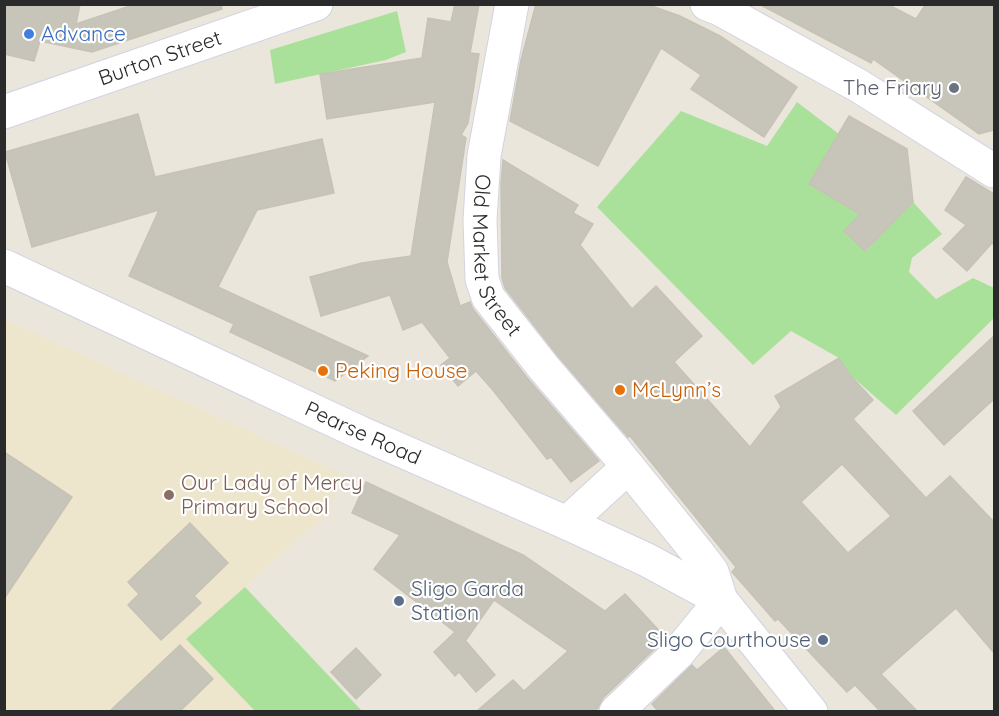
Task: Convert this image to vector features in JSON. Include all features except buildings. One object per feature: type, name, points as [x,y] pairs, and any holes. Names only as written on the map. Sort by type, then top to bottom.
[{"type":"main road","name":"Burton Street","points":[[4,112],[316,4]]},
{"type":"main road","name":"Old Market Street","points":[[512,4],[484,156],[480,220],[482,279],[488,297],[697,552],[712,572],[721,600]]},
{"type":"main road","points":[[707,4],[859,86],[994,171]]},
{"type":"main road","name":"Pearse Road","points":[[4,266],[329,418],[567,522],[647,560],[721,600]]},
{"type":"main road","points":[[567,522],[628,467]]},
{"type":"main road","points":[[616,711],[678,653],[721,600],[811,711]]},
{"type":"shaded area","name":"Our Lady of Mercy Primary School","points":[[4,319],[344,475],[324,516],[187,639],[255,711],[5,711]]},
{"type":"green space","points":[[397,11],[406,52],[386,60],[275,84],[270,50]]},
{"type":"green space","points":[[797,102],[839,134],[810,185],[826,194],[886,186],[844,231],[866,251],[913,202],[942,234],[912,258],[909,272],[936,299],[973,278],[994,288],[994,318],[896,415],[849,374],[839,358],[791,331],[753,365],[597,207],[681,111],[767,146]]},
{"type":"green space","points":[[245,587],[362,711],[255,711],[186,639]]},
{"type":"place","name":"Advance","points":[[29,34]]},
{"type":"place","name":"The Friary","points":[[954,88]]},
{"type":"place","name":"Peking House","points":[[323,371]]},
{"type":"place","name":"McLynn’s","points":[[620,390]]},
{"type":"place","name":"Our Lady of Mercy Primary School","points":[[169,495]]},
{"type":"place","name":"Sligo Garda Station","points":[[399,601]]},
{"type":"place","name":"Sligo Courthouse","points":[[823,640]]}]
